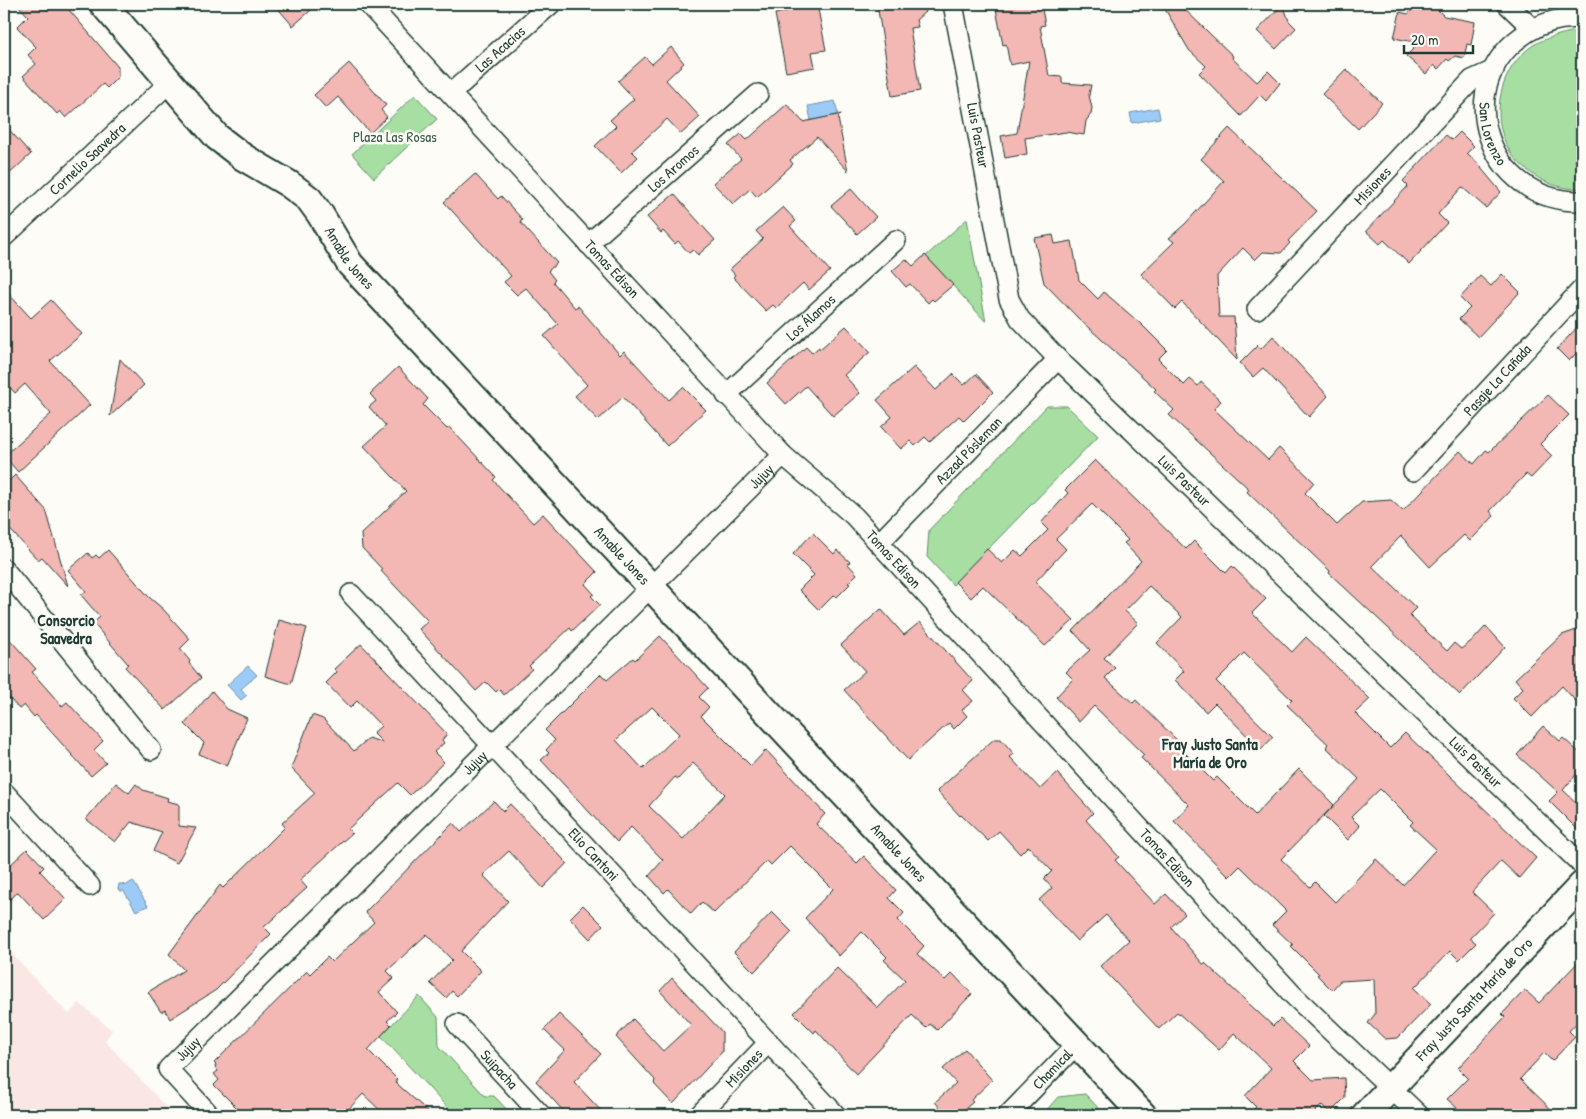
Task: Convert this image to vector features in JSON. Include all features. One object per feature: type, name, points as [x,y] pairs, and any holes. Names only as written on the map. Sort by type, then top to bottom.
[{"type":"street","name":"Amable Jones","points":[[103,4],[217,137],[243,158],[289,184],[309,199],[350,264],[1143,1115]]},
{"type":"street","name":"Tomas Edison","points":[[368,4],[726,395],[783,455],[854,516],[1292,995],[1419,1115]]},
{"type":"street","name":"Las Acacias","points":[[451,94],[551,4]]},
{"type":"street","name":"Luis Pasteur","points":[[953,4],[1009,299],[1020,319],[1058,359],[1582,865]]},
{"type":"street","points":[[1507,4],[1533,29]]},
{"type":"street","name":"San Lorenzo","points":[[1582,19],[1554,12],[1533,29],[1520,36],[1500,57],[1486,91],[1484,113],[1488,134],[1496,155],[1509,172],[1526,187],[1546,197],[1568,201],[1582,201]]},
{"type":"street","name":"Misiones","points":[[1257,309],[1472,80],[1494,70]]},
{"type":"street","name":"Cornelio Saavedra","points":[[4,237],[170,82]]},
{"type":"street","name":"Los Aromos","points":[[588,244],[758,94]]},
{"type":"street","name":"Los Álamos","points":[[726,395],[896,240]]},
{"type":"street","name":"Pasaje La Cañada","points":[[1413,472],[1582,289]]},
{"type":"street","name":"Azzad Pósleman","points":[[879,543],[1058,359]]},
{"type":"street","name":"Jujuy","points":[[210,1115],[168,1069],[783,455]]},
{"type":"street","points":[[4,569],[152,750]]},
{"type":"street","name":"Elio Cantoni","points":[[351,594],[836,1115]]},
{"type":"street","points":[[4,792],[90,886]]},
{"type":"street","name":"Fray Justo Santa María de Oro","points":[[1365,1115],[1582,885]]},
{"type":"street","name":"Suipacha","points":[[457,1024],[541,1115]]},
{"type":"street","name":"Misiones","points":[[699,1115],[769,1042]]},
{"type":"street","name":"Chamical","points":[[1008,1115],[1077,1044]]},
{"type":"shaded area","points":[[4,946],[69,1014],[79,1003],[112,1030],[105,1041],[173,1115],[4,1115]]},
{"type":"green space","points":[[1570,32],[1582,33],[1582,188],[1562,187],[1547,182],[1523,166],[1513,156],[1505,143],[1499,114],[1503,85],[1517,59],[1538,43]]},
{"type":"green space","name":"Plaza Las Rosas","points":[[415,95],[437,119],[374,178],[352,154]]},
{"type":"green space","points":[[967,219],[986,322],[926,256]]},
{"type":"green space","points":[[1047,406],[1067,406],[1098,436],[953,585],[927,557],[929,530]]},
{"type":"green space","points":[[419,996],[438,1017],[439,1046],[485,1096],[494,1096],[512,1115],[454,1115],[381,1036]]},
{"type":"green space","points":[[1085,1094],[1105,1115],[1080,1115],[1078,1113],[1076,1115],[1042,1115],[1058,1097]]},
{"type":"water","points":[[835,101],[838,115],[811,120],[808,106]]},
{"type":"water","points":[[1158,108],[1160,118],[1132,123],[1130,113]]},
{"type":"water","points":[[248,666],[257,675],[241,689],[247,695],[241,700],[227,685]]},
{"type":"water","points":[[133,881],[148,906],[136,911],[124,891],[118,889],[119,884],[125,886]]},
{"type":"building","points":[[17,4],[64,4],[118,67],[118,77],[107,88],[103,84],[66,118],[60,111],[57,114],[23,76],[36,64],[28,55],[36,47],[17,27],[28,16]]},
{"type":"building","points":[[274,4],[318,4],[293,26]]},
{"type":"building","points":[[787,4],[817,4],[826,50],[812,52],[815,67],[786,72],[775,14],[788,11]]},
{"type":"building","points":[[877,4],[934,4],[916,20],[918,27],[910,28],[920,91],[892,96]]},
{"type":"building","points":[[995,4],[1041,4],[1045,25],[1040,26],[1049,76],[1062,77],[1062,83],[1091,85],[1089,95],[1092,108],[1091,114],[1086,121],[1084,135],[1066,132],[1025,138],[1027,154],[1005,158],[1001,136],[1017,133],[1029,61],[1010,65],[1006,44],[1003,45]]},
{"type":"building","points":[[1162,4],[1179,4],[1257,82],[1268,71],[1280,83],[1266,101],[1260,95],[1241,116],[1199,73],[1206,66],[1189,50]]},
{"type":"building","points":[[1283,4],[1289,21],[1296,28],[1276,49],[1257,31]]},
{"type":"building","points":[[1418,4],[1432,4],[1444,16],[1475,22],[1471,45],[1467,44],[1464,58],[1455,56],[1449,61],[1447,59],[1438,69],[1434,65],[1426,74],[1406,56],[1419,43],[1394,38],[1400,12],[1408,14]]},
{"type":"building","points":[[671,47],[684,63],[666,80],[700,117],[681,134],[667,119],[632,151],[638,157],[621,173],[595,146],[616,126],[610,120],[634,99],[618,81],[645,57],[652,64]]},
{"type":"building","points":[[349,63],[386,105],[381,110],[387,117],[370,133],[338,97],[326,108],[314,95]]},
{"type":"building","points":[[1346,69],[1382,103],[1358,129],[1322,94]]},
{"type":"building","points":[[787,104],[803,122],[842,114],[838,118],[848,171],[817,137],[790,160],[793,164],[757,197],[750,189],[733,204],[713,183],[741,159],[728,145],[741,134],[747,140]]},
{"type":"building","points":[[4,124],[31,154],[4,179]]},
{"type":"building","points":[[1229,128],[1317,211],[1288,241],[1290,243],[1281,253],[1263,252],[1255,260],[1243,248],[1217,276],[1219,317],[1234,317],[1237,360],[1182,302],[1175,309],[1141,274],[1174,242],[1169,238],[1185,224],[1224,181],[1201,159]]},
{"type":"building","points":[[1460,132],[1474,146],[1467,153],[1482,167],[1501,192],[1486,208],[1462,187],[1438,214],[1447,223],[1409,264],[1384,240],[1380,244],[1366,231],[1408,186],[1403,181],[1446,135],[1452,140]]},
{"type":"building","points":[[475,174],[498,199],[501,196],[523,220],[520,222],[557,263],[548,271],[555,280],[553,282],[575,308],[578,306],[620,355],[624,351],[669,400],[683,387],[706,410],[667,446],[623,397],[598,420],[575,396],[587,385],[544,336],[558,324],[526,288],[517,295],[504,282],[511,276],[444,202]]},
{"type":"building","points":[[851,189],[876,217],[857,234],[831,206]]},
{"type":"building","points":[[674,194],[715,240],[698,255],[693,250],[689,253],[678,241],[675,244],[663,231],[661,233],[647,217]]},
{"type":"building","points":[[783,207],[796,221],[790,226],[830,271],[809,290],[803,283],[776,308],[773,305],[766,311],[733,277],[735,275],[730,269],[763,239],[756,231]]},
{"type":"building","points":[[1053,235],[1055,244],[1072,241],[1079,280],[1098,299],[1104,292],[1167,350],[1158,359],[1184,385],[1190,379],[1198,386],[1201,382],[1221,401],[1214,409],[1268,460],[1279,448],[1314,482],[1305,493],[1337,525],[1362,502],[1391,500],[1403,511],[1460,451],[1474,464],[1486,450],[1489,452],[1548,395],[1569,415],[1540,444],[1552,456],[1531,478],[1526,474],[1490,511],[1494,516],[1470,541],[1464,535],[1430,567],[1401,536],[1372,566],[1416,608],[1409,615],[1447,651],[1454,643],[1461,649],[1486,626],[1505,647],[1460,695],[1329,573],[1330,571],[1247,492],[1249,489],[1169,415],[1174,410],[1154,391],[1156,389],[1079,319],[1044,283],[1034,238]]},
{"type":"building","points":[[925,255],[953,285],[934,301],[932,299],[928,303],[910,284],[906,287],[892,271],[906,259],[913,266]]},
{"type":"building","points":[[1502,274],[1520,292],[1478,337],[1459,319],[1470,308],[1460,298],[1480,276],[1491,286]]},
{"type":"building","points":[[4,289],[31,318],[51,300],[82,334],[50,361],[90,405],[18,472],[4,456],[51,414],[25,384],[15,393],[4,381]]},
{"type":"building","points":[[1582,322],[1582,347],[1569,361],[1557,349]]},
{"type":"building","points":[[846,326],[870,352],[844,375],[860,393],[833,416],[806,386],[786,404],[767,383],[806,347],[812,353],[819,347],[820,349]]},
{"type":"building","points":[[1273,336],[1328,396],[1309,417],[1263,368],[1253,377],[1240,363],[1258,345],[1261,349]]},
{"type":"building","points":[[120,359],[144,385],[110,416]]},
{"type":"building","points":[[398,367],[428,399],[423,405],[447,429],[449,427],[496,477],[493,480],[533,523],[543,514],[597,572],[585,584],[594,594],[591,596],[600,605],[572,631],[570,628],[529,666],[532,669],[504,695],[499,689],[496,692],[486,682],[476,691],[419,629],[428,621],[362,548],[361,534],[406,491],[364,446],[386,426],[369,407],[376,401],[370,394]]},
{"type":"building","points":[[914,367],[936,390],[953,374],[964,385],[976,374],[993,392],[964,421],[959,416],[930,442],[925,437],[915,446],[910,441],[901,449],[881,427],[892,417],[877,400]]},
{"type":"building","points":[[1095,460],[1186,549],[1194,541],[1226,573],[1232,566],[1266,599],[1252,613],[1292,652],[1306,637],[1370,699],[1355,713],[1390,748],[1405,733],[1536,858],[1519,878],[1501,861],[1472,892],[1494,913],[1470,938],[1476,943],[1459,960],[1450,951],[1414,988],[1431,1004],[1398,1038],[1385,1039],[1368,1023],[1375,1014],[1374,979],[1340,981],[1332,990],[1291,946],[1293,945],[1272,925],[1286,911],[1240,866],[1229,877],[1174,821],[1189,805],[1141,758],[1144,755],[1094,706],[1079,722],[1056,697],[1073,679],[1066,672],[1090,650],[1073,631],[1141,561],[1124,543],[1128,540],[1092,504],[1056,539],[1066,549],[1035,582],[1074,620],[1045,646],[983,586],[971,598],[955,582],[987,549],[1002,563],[1015,550],[1022,556],[1048,530],[1041,523],[1068,493],[1065,490]],"holes":[[[1149,586],[1182,617],[1157,643],[1184,671],[1175,680],[1206,712],[1215,703],[1261,750],[1273,737],[1216,681],[1244,653],[1292,700],[1287,705],[1328,744],[1326,747],[1359,779],[1324,816],[1348,840],[1360,826],[1351,817],[1380,789],[1413,822],[1410,825],[1436,849],[1403,885],[1376,859],[1335,902],[1315,882],[1310,887],[1281,859],[1334,805],[1299,769],[1255,815],[1217,777],[1213,781],[1177,745],[1180,743],[1136,700],[1133,703],[1105,678],[1115,668],[1104,658],[1138,623],[1125,611]]]},
{"type":"building","points":[[15,475],[46,510],[68,586],[42,557],[38,560],[4,523],[4,486]]},
{"type":"building","points":[[813,533],[834,554],[837,550],[850,562],[848,564],[857,574],[837,597],[834,595],[819,610],[799,590],[814,575],[793,554]]},
{"type":"building","points":[[108,550],[149,597],[163,609],[190,639],[180,649],[201,678],[165,710],[125,667],[128,664],[93,623],[100,617],[81,595],[86,591],[68,570],[88,553],[92,558],[96,555],[99,558]]},
{"type":"building","points":[[881,609],[904,635],[920,622],[973,681],[963,690],[973,701],[962,710],[967,716],[954,729],[949,723],[908,760],[844,690],[865,671],[841,645]]},
{"type":"building","points":[[279,620],[307,628],[291,684],[265,676]]},
{"type":"building","points":[[1582,628],[1582,708],[1562,686],[1532,717],[1513,698],[1523,688],[1515,679],[1562,635]]},
{"type":"building","points":[[4,633],[36,669],[32,672],[62,706],[67,702],[103,741],[94,750],[106,763],[91,776],[36,715],[34,717],[24,705],[19,709],[4,692]]},
{"type":"building","points":[[660,636],[708,688],[699,697],[709,707],[701,716],[751,766],[766,750],[825,814],[816,824],[857,863],[864,856],[896,890],[889,898],[904,913],[898,920],[924,946],[917,954],[945,980],[952,973],[972,994],[937,1030],[930,1024],[926,1028],[912,1015],[856,1074],[816,1030],[814,1033],[794,1013],[837,968],[878,1008],[905,980],[884,960],[887,957],[862,932],[839,956],[805,918],[833,889],[790,846],[771,865],[767,861],[714,913],[702,902],[691,914],[668,889],[664,893],[649,876],[663,860],[631,827],[617,842],[541,760],[549,753],[546,750],[555,740],[545,730],[601,674],[607,680],[633,658],[635,660]],"holes":[[[652,707],[679,734],[643,769],[616,740]],[[693,763],[725,794],[683,839],[649,806],[675,777],[678,779]]]},
{"type":"building","points":[[361,644],[447,734],[442,740],[444,743],[434,752],[444,762],[410,795],[398,783],[348,829],[352,833],[300,880],[307,888],[264,927],[271,934],[216,990],[170,1019],[165,1010],[161,1012],[148,992],[184,970],[169,954],[220,885],[223,888],[285,827],[282,823],[315,793],[291,768],[312,715],[323,719],[354,751],[369,738],[383,743],[373,733],[381,726],[357,701],[350,708],[326,683],[337,672],[334,669]]},
{"type":"building","points":[[212,691],[227,709],[247,718],[227,766],[199,754],[204,743],[185,724]]},
{"type":"building","points":[[1543,726],[1560,741],[1563,738],[1582,755],[1582,768],[1563,790],[1582,808],[1582,834],[1549,801],[1558,792],[1517,755]]},
{"type":"building","points":[[994,739],[1001,739],[1014,754],[1010,757],[1040,789],[1057,773],[1093,813],[1086,820],[1119,857],[1115,860],[1155,904],[1166,894],[1185,914],[1171,927],[1203,964],[1205,963],[1273,1026],[1280,1019],[1309,1046],[1294,1061],[1313,1080],[1344,1078],[1345,1098],[1330,1113],[1322,1105],[1312,1115],[1248,1115],[1256,1107],[1245,1096],[1271,1068],[1234,1033],[1219,1050],[1177,1012],[1159,1029],[1100,966],[1129,940],[1106,915],[1077,941],[1039,900],[1052,888],[1044,879],[1052,871],[1028,846],[1020,854],[999,831],[988,841],[960,816],[937,791]]},
{"type":"building","points":[[116,783],[129,793],[136,784],[143,790],[168,798],[167,801],[179,804],[179,826],[196,828],[177,863],[153,851],[162,832],[131,822],[115,842],[86,819]]},
{"type":"building","points":[[494,801],[503,811],[510,804],[567,863],[543,888],[509,851],[483,875],[508,901],[461,951],[481,971],[457,996],[452,991],[446,998],[430,983],[452,960],[427,934],[387,971],[394,978],[379,992],[397,1012],[387,1021],[391,1025],[368,1050],[397,1079],[395,1082],[432,1115],[385,1115],[363,1094],[343,1115],[244,1115],[214,1085],[219,1080],[214,1074],[218,1071],[214,1063],[307,971],[310,974],[327,957],[332,962],[374,922],[365,912],[453,823],[461,832]]},
{"type":"building","points":[[27,849],[44,867],[40,871],[66,899],[44,920],[18,892],[4,905],[4,871]]},
{"type":"building","points":[[583,905],[603,925],[590,939],[570,918]]},
{"type":"building","points":[[772,912],[792,932],[754,972],[734,952]]},
{"type":"building","points":[[1582,958],[1582,1017],[1569,1031],[1575,1037],[1552,1061],[1544,1053],[1520,1079],[1557,1115],[1465,1115],[1447,1099],[1468,1078],[1458,1068],[1505,1017],[1502,1014],[1525,990],[1539,1003]]},
{"type":"building","points":[[672,978],[722,1032],[722,1052],[673,1104],[654,1084],[655,1080],[616,1037],[633,1019],[663,1051],[691,1025],[660,991]]},
{"type":"building","points":[[559,1014],[601,1054],[574,1082],[605,1115],[567,1115],[536,1081],[565,1050],[544,1030]]},
{"type":"building","points":[[965,1049],[992,1080],[971,1100],[973,1102],[958,1115],[947,1115],[935,1102],[956,1083],[943,1069]]},
{"type":"district","name":"Consorcio Saavedra","points":[[66,629]]},
{"type":"district","name":"Fray Justo Santa María de Oro","points":[[1210,753]]}]
